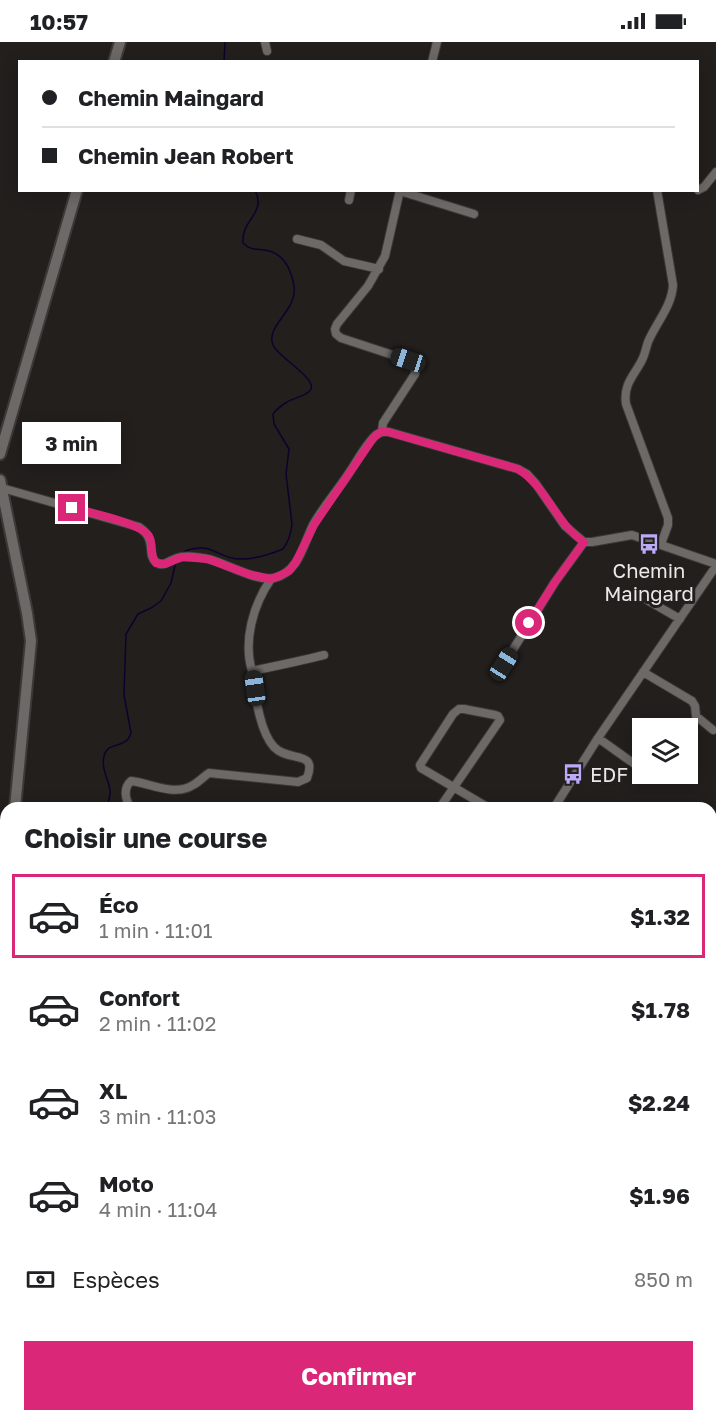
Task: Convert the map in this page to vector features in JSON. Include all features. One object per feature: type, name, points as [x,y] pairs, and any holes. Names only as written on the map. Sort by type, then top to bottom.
[{"type":"street","points":[[115,60],[120,42]]},
{"type":"street","points":[[265,42],[267,51]]},
{"type":"street","points":[[432,60],[437,42]]},
{"type":"street","points":[[699,190],[704,187],[716,172]]},
{"type":"street","points":[[0,454],[76,192]]},
{"type":"street","points":[[349,200],[351,192]]},
{"type":"street","points":[[16,802],[31,641],[1,484],[139,527],[148,535],[152,557],[156,563],[165,564],[182,557],[208,559],[248,574],[271,579],[289,571],[296,562],[314,525],[374,437],[382,431],[383,423],[416,374],[416,367],[408,360],[341,338],[335,333],[337,324],[368,286],[385,256],[400,192]]},
{"type":"street","points":[[403,192],[474,214]]},
{"type":"street","points":[[657,192],[673,285],[668,304],[628,383],[625,397],[668,518],[668,525],[661,544]]},
{"type":"street","points":[[297,239],[321,245],[344,261],[379,269]]},
{"type":"street","points":[[382,431],[518,469],[527,474],[536,484],[565,526],[584,542],[632,535],[716,565],[598,738],[558,802]]},
{"type":"street","points":[[504,664],[555,582],[584,542]]},
{"type":"street","points":[[127,802],[125,793],[131,781],[182,790],[194,785],[209,773],[298,782],[307,778],[310,769],[305,758],[285,755],[272,746],[257,705],[248,648],[249,635],[255,609],[271,579]]},
{"type":"street","points":[[640,596],[680,620]]},
{"type":"street","points":[[252,671],[324,655]]},
{"type":"street","points":[[643,672],[692,701],[698,718],[713,730]]},
{"type":"street","points":[[444,802],[455,788],[500,720],[498,716],[464,709],[455,711],[420,765],[421,768],[455,788],[479,802]]},
{"type":"street","points":[[598,738],[632,762]]},
{"type":"waterway","points":[[224,60],[225,42]]},
{"type":"waterway","points":[[185,551],[202,548],[233,558],[257,557],[283,549],[291,531],[286,474],[289,449],[274,424],[273,414],[287,402],[307,393],[311,389],[311,384],[273,345],[273,331],[294,295],[291,273],[285,262],[276,254],[250,248],[243,243],[243,235],[258,205],[256,192]]},
{"type":"waterway","points":[[108,802],[110,792],[104,769],[104,756],[109,748],[125,742],[131,733],[124,695],[126,634],[138,614],[161,601],[171,583],[176,561]]},
{"type":"place","name":"Chemin Maingard","points":[[649,544]]},
{"type":"place","name":"EDF","points":[[573,774]]},
{"type":"route","points":[[72,508],[139,527],[148,535],[152,557],[156,563],[165,564],[182,557],[208,559],[248,574],[271,579],[289,571],[299,557],[314,525],[374,437],[382,431],[388,432],[503,464],[527,474],[565,526],[584,542],[529,623]]}]
